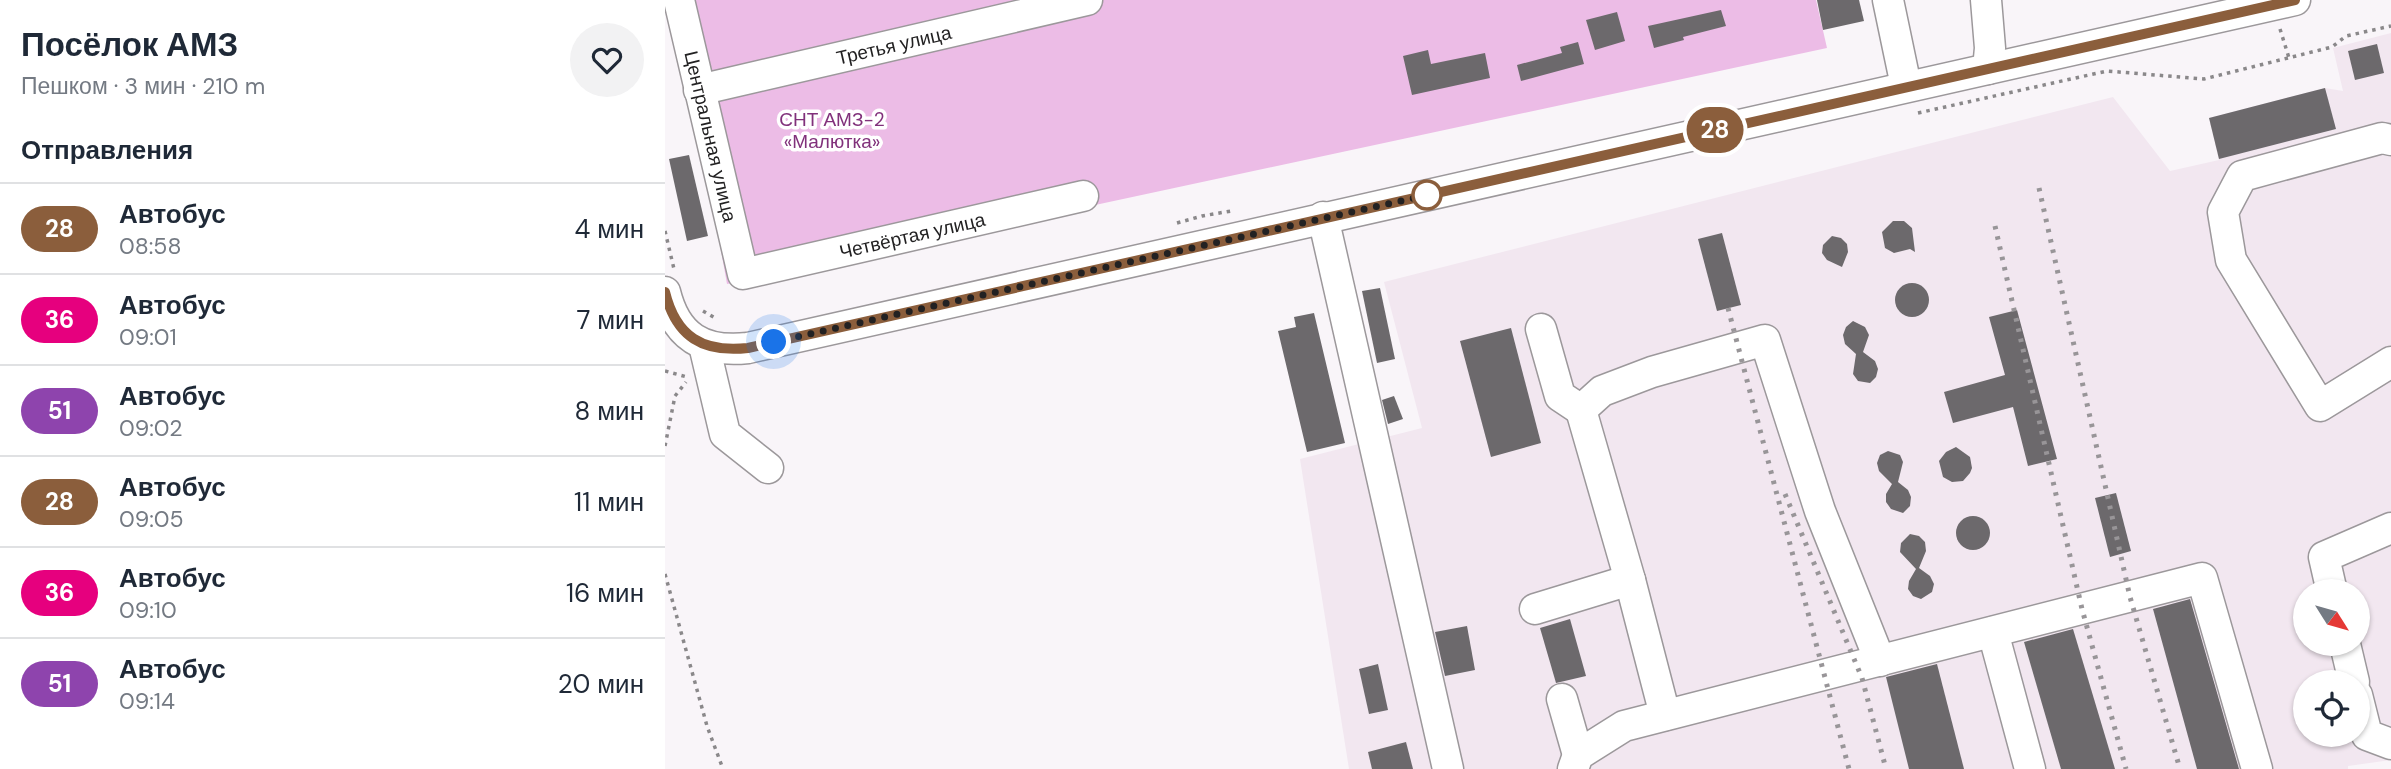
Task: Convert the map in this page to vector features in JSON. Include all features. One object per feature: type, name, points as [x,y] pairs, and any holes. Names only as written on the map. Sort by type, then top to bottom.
[{"type":"street","name":"Центральная улица","points":[[679,0],[743,274]]},
{"type":"street","name":"Третья улица","points":[[699,90],[1087,0]]},
{"type":"street","points":[[1888,0],[1911,100]]},
{"type":"street","points":[[1986,0],[1990,48],[1988,69]]},
{"type":"street","points":[[665,292],[670,312],[685,332],[704,345],[726,350],[748,348],[1323,217],[1911,100],[1988,69],[2201,10],[2295,0]]},
{"type":"street","points":[[2391,140],[2382,138],[2242,176],[2223,212],[2231,260],[2320,407],[2391,362]]},
{"type":"street","name":"Четвёртая улица","points":[[743,274],[1083,196]]},
{"type":"street","points":[[1323,217],[1448,769]]},
{"type":"street","points":[[1541,328],[1560,396],[1581,410],[1630,580],[1665,715]]},
{"type":"street","points":[[1581,410],[1602,391],[1652,372],[1765,340],[1820,511],[1880,661]]},
{"type":"street","points":[[704,345],[725,433],[768,468]]},
{"type":"street","points":[[2329,579],[2324,557],[2391,528]]},
{"type":"street","points":[[1562,699],[1576,762],[1625,726],[2202,578],[2257,769]]},
{"type":"street","points":[[1535,609],[1630,580]]},
{"type":"street","points":[[1993,632],[2030,769]]},
{"type":"street","points":[[2370,736],[2391,744]]},
{"type":"path","points":[[1911,100],[2107,71],[2204,79],[2332,47],[2346,36],[2391,26]]},
{"type":"path","points":[[665,371],[689,378],[675,396],[665,446]]},
{"type":"path","points":[[665,574],[707,726],[723,769]]},
{"type":"shaded area","points":[[2391,33],[2391,760],[2348,766],[2348,769],[1349,769],[1300,459],[1422,428],[1384,282],[2113,97],[2170,171],[2219,160],[2209,118],[2325,88],[2343,91],[2333,48]]},
{"type":"green space","name":"СНТ АМЗ-2 «Малютка»","points":[[676,0],[1816,0],[1827,48],[727,284]]},
{"type":"building","points":[[1817,0],[1859,0],[1864,21],[1823,30]]},
{"type":"building","points":[[1721,10],[1726,26],[1654,48],[1648,26]]},
{"type":"building","points":[[1617,12],[1625,41],[1595,50],[1586,20]]},
{"type":"building","points":[[1578,42],[1584,64],[1521,81],[1517,65],[1562,53],[1560,47]]},
{"type":"building","points":[[2377,44],[2384,73],[2355,80],[2348,51]]},
{"type":"building","points":[[1428,50],[1431,64],[1485,53],[1490,78],[1412,95],[1403,56]]},
{"type":"building","points":[[2325,88],[2336,129],[2219,159],[2209,118]]},
{"type":"building","points":[[689,155],[708,236],[687,241],[669,159]]},
{"type":"building","points":[[1893,221],[1904,221],[1912,228],[1915,252],[1910,249],[1894,253],[1885,248],[1882,232]]},
{"type":"building","points":[[1722,233],[1741,305],[1717,311],[1698,239]]},
{"type":"building","points":[[1832,236],[1841,238],[1847,244],[1848,252],[1842,267],[1827,260],[1822,253],[1823,245]]},
{"type":"building","points":[[1912,283],[1924,288],[1929,300],[1924,312],[1912,317],[1900,312],[1895,300],[1900,288]]},
{"type":"building","points":[[1380,288],[1395,359],[1377,363],[1362,291]]},
{"type":"building","points":[[2017,310],[2057,459],[2028,466],[2013,407],[1953,423],[1944,392],[2005,375],[1989,317]]},
{"type":"building","points":[[1314,313],[1345,443],[1307,452],[1278,331],[1296,327],[1294,317]]},
{"type":"building","points":[[1853,321],[1865,327],[1869,335],[1863,352],[1875,361],[1878,369],[1876,377],[1870,383],[1858,381],[1853,374],[1856,354],[1845,344],[1843,335],[1846,327]]},
{"type":"building","points":[[1511,328],[1541,443],[1491,457],[1460,341]]},
{"type":"building","points":[[1394,396],[1403,419],[1388,424],[1382,400]]},
{"type":"building","points":[[1956,447],[1970,457],[1972,468],[1963,481],[1952,482],[1943,477],[1939,461],[1946,452]]},
{"type":"building","points":[[1888,451],[1900,455],[1903,462],[1898,482],[1908,490],[1911,497],[1910,506],[1903,513],[1891,509],[1886,502],[1886,494],[1892,484],[1879,471],[1877,463],[1880,455]]},
{"type":"building","points":[[2116,493],[2131,551],[2110,557],[2095,498]]},
{"type":"building","points":[[1973,516],[1985,521],[1990,533],[1985,545],[1973,550],[1961,545],[1956,533],[1961,521]]},
{"type":"building","points":[[1910,534],[1919,536],[1925,542],[1926,551],[1919,568],[1930,576],[1934,584],[1932,592],[1921,599],[1913,596],[1908,589],[1916,569],[1900,552],[1901,543]]},
{"type":"building","points":[[2190,599],[2239,769],[2197,769],[2153,609]]},
{"type":"building","points":[[1570,619],[1586,676],[1556,683],[1540,628]]},
{"type":"building","points":[[1467,626],[1475,670],[1445,676],[1435,632]]},
{"type":"building","points":[[2073,629],[2115,769],[2061,769],[2024,642]]},
{"type":"building","points":[[1378,664],[1388,710],[1369,714],[1359,669]]},
{"type":"building","points":[[1937,664],[1964,769],[1909,769],[1886,677]]},
{"type":"building","points":[[1406,742],[1413,769],[1372,769],[1368,752]]},
{"type":"railway","points":[[2039,188],[2130,597],[2180,769]]},
{"type":"railway","points":[[1995,226],[2082,609],[2126,769]]},
{"type":"railway","points":[[1728,308],[1849,769]]},
{"type":"railway","points":[[1785,494],[1862,678],[1886,769]]},
{"type":"bus line","name":"28","points":[[665,292],[670,312],[685,332],[704,345],[726,350],[748,348],[2295,0]]},
{"type":"route","points":[[774,342],[1432,194],[1427,195]]}]
